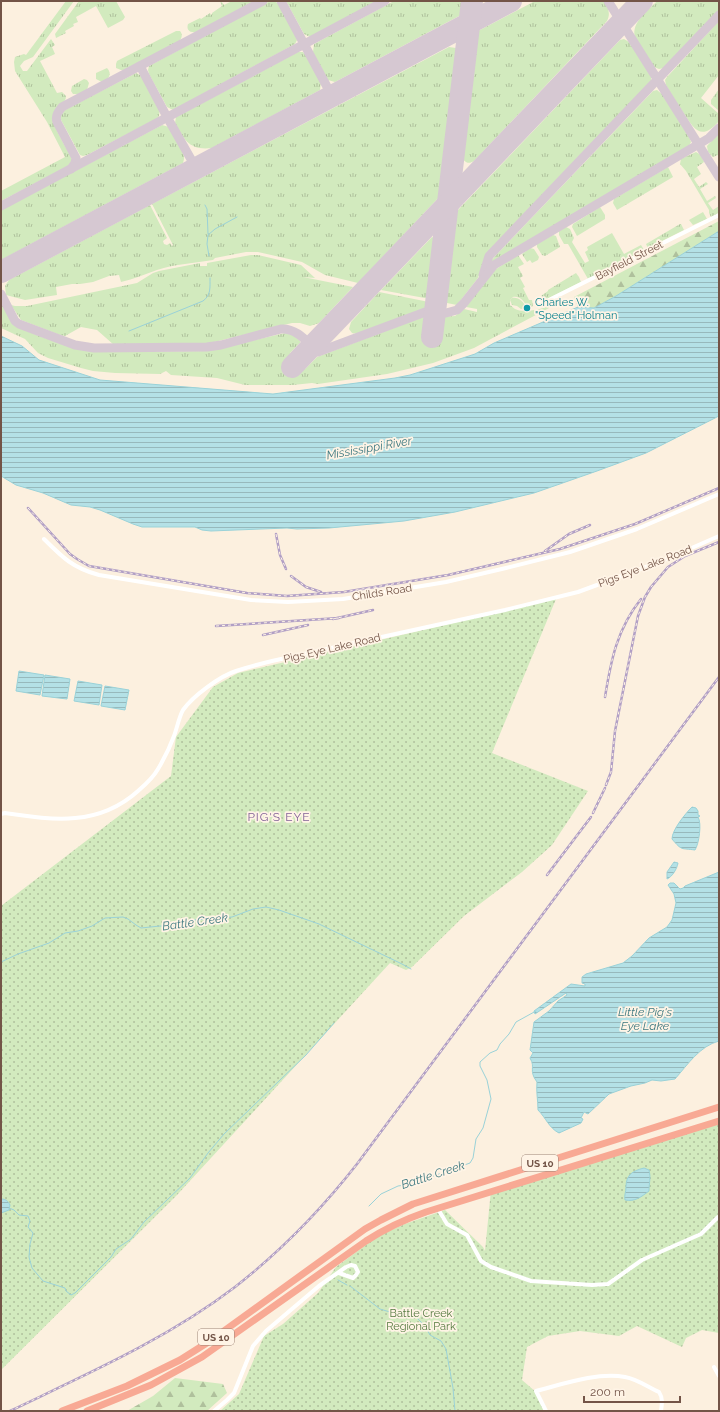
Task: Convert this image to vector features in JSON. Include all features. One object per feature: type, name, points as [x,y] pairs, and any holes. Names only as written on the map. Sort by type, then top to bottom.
[{"type":"highway","name":"US 10","points":[[62,1411],[126,1386],[180,1360],[210,1341],[365,1229],[398,1211],[431,1198],[719,1107]]},
{"type":"highway","name":"US 10","points":[[88,1411],[151,1385],[202,1357],[388,1227],[438,1209],[719,1121]]},
{"type":"street","name":"Bayfield Street","points":[[538,301],[545,302],[719,215]]},
{"type":"street","name":"Childs Road","points":[[44,539],[74,566],[99,575],[251,600],[288,602],[325,601],[446,582],[570,552],[636,530],[719,494]]},
{"type":"street","name":"Pigs Eye Lake Road","points":[[1,814],[5,813],[45,819],[68,820],[85,818],[118,806],[146,784],[157,771],[173,738],[183,711],[204,689],[235,671],[578,592],[662,561],[719,536]]},
{"type":"street","points":[[438,1209],[447,1224],[467,1235],[480,1261],[491,1267],[531,1281],[592,1286],[608,1284],[642,1260],[701,1234],[718,1217]]},
{"type":"street","points":[[214,1411],[234,1393],[253,1346],[266,1331],[319,1286],[339,1273]]},
{"type":"street","points":[[714,1367],[719,1376]]},
{"type":"street","points":[[546,1411],[536,1391],[583,1379],[616,1376],[630,1378],[659,1392],[662,1395],[661,1411]]},
{"type":"green space","points":[[66,1],[74,1],[33,57],[24,61],[20,66],[23,71],[27,71],[51,39],[55,45],[52,47],[55,54],[40,61],[57,93],[62,92],[66,96],[65,101],[58,106],[53,115],[55,126],[71,156],[72,161],[70,165],[1,201],[1,191],[65,157],[47,122],[15,71],[14,62],[15,57],[24,54],[26,55]]},
{"type":"green space","points":[[79,1],[116,1],[125,17],[123,20],[108,28],[96,6],[76,17],[78,22],[73,24],[74,26],[65,31],[66,33],[56,38],[55,34]]},
{"type":"green space","points":[[220,1],[224,5],[232,1],[255,1],[196,32],[189,31],[188,24],[200,18],[201,19],[210,13],[211,15],[222,6]]},
{"type":"green space","points":[[270,1],[274,1],[279,4],[296,36],[297,40],[295,44],[173,110],[167,107],[149,74],[149,66]]},
{"type":"green space","points":[[286,1],[379,1],[310,37],[304,34]]},
{"type":"green space","points":[[394,1],[465,1],[464,11],[461,15],[335,82],[328,80],[313,52],[314,44]]},
{"type":"green space","points":[[535,1],[604,1],[608,8],[609,15],[607,21],[474,161],[470,163],[466,162],[462,155],[476,36],[478,31]]},
{"type":"green space","points":[[657,1],[719,1],[719,11],[664,68],[659,69],[654,67],[635,37],[634,32],[635,26],[641,17]]},
{"type":"green space","points":[[719,21],[719,75],[701,98],[719,114],[719,121],[713,127],[703,132],[698,131],[691,124],[676,102],[666,85],[665,80]]},
{"type":"green space","points":[[176,31],[180,31],[182,34],[178,42],[125,70],[116,68],[117,61]]},
{"type":"green space","points":[[624,39],[629,42],[651,75],[651,82],[487,253],[478,278],[457,305],[447,303],[445,300],[454,217],[457,211],[620,40]]},
{"type":"green space","points":[[449,47],[456,48],[459,54],[442,194],[358,283],[325,275],[302,262],[258,252],[246,252],[215,258],[213,260],[164,268],[121,282],[119,275],[109,276],[93,282],[56,287],[57,295],[25,300],[6,295],[5,286],[9,280],[150,205],[167,238],[163,241],[164,244],[167,245],[170,243],[172,246],[173,245],[152,204]]},
{"type":"green space","points":[[298,52],[303,52],[307,57],[321,82],[320,90],[212,148],[198,148],[193,146],[181,134],[175,123],[176,117]]},
{"type":"green space","points":[[107,68],[110,75],[106,80],[102,82],[96,79],[96,73]]},
{"type":"green space","points":[[136,73],[142,76],[160,110],[158,118],[87,155],[80,155],[61,120],[61,114],[63,111]]},
{"type":"green space","points":[[84,79],[89,83],[87,90],[79,94],[73,94],[71,91],[72,86]]},
{"type":"green space","points":[[719,89],[719,111],[711,104],[711,100]]},
{"type":"green space","points":[[657,90],[663,95],[689,137],[691,142],[689,146],[492,262],[491,261],[496,255],[653,91]]},
{"type":"green space","points":[[162,125],[169,127],[184,155],[183,163],[1,260],[1,210]]},
{"type":"green space","points":[[719,133],[719,156],[713,157],[708,152],[707,146]]},
{"type":"green space","points":[[696,152],[701,155],[704,162],[697,167],[701,174],[694,179],[699,187],[706,182],[708,184],[700,189],[707,201],[715,196],[716,198],[708,203],[713,210],[719,206],[719,213],[711,217],[709,210],[686,171],[680,164],[681,159]]},
{"type":"green space","points":[[668,167],[673,177],[617,210],[613,203],[614,199]]},
{"type":"green space","points":[[600,207],[605,215],[605,219],[577,236],[572,227],[573,224]]},
{"type":"green space","points":[[703,212],[707,219],[693,225],[689,220]]},
{"type":"green space","points":[[719,221],[719,231],[616,296],[594,308],[578,307],[574,297]]},
{"type":"green space","points":[[680,224],[684,230],[648,248],[646,244]]},
{"type":"green space","points":[[566,227],[570,229],[574,238],[572,242],[585,263],[589,261],[585,252],[588,250],[587,247],[612,233],[624,254],[641,245],[644,250],[588,279],[568,244],[564,244],[559,235],[559,231]]},
{"type":"green space","points":[[553,235],[556,236],[560,247],[545,256],[542,255],[537,247],[537,244]]},
{"type":"green space","points":[[432,237],[437,240],[430,299],[381,290]]},
{"type":"green space","points":[[530,248],[534,249],[539,257],[538,260],[532,263],[530,260],[527,262],[522,254]]},
{"type":"green space","points":[[258,255],[301,265],[315,278],[303,277],[353,287],[319,323],[310,326],[300,323],[292,323],[206,344],[114,345],[97,330],[81,327],[65,336],[60,335],[21,320],[11,305],[27,306],[137,283],[159,271],[200,263],[200,266],[207,266],[207,263]]},
{"type":"green space","points":[[518,255],[524,264],[518,267],[523,276],[520,278],[525,287],[523,288],[529,300],[532,300],[533,306],[529,308],[527,307],[522,299],[518,297],[513,297],[510,300],[510,305],[515,309],[522,311],[536,310],[548,306],[549,308],[474,348],[433,363],[387,374],[318,384],[245,385],[217,378],[171,375],[166,371],[160,374],[93,371],[48,358],[38,353],[25,339],[1,328],[1,301],[13,324],[17,327],[68,346],[90,351],[209,351],[285,333],[292,334],[300,341],[300,343],[290,353],[294,360],[290,365],[294,369],[300,365],[305,369],[317,357],[428,315],[426,337],[440,338],[443,317],[455,316],[464,309],[477,312],[477,309],[466,307],[493,271]]},
{"type":"green space","points":[[576,273],[581,282],[547,299],[541,296],[548,290]]},
{"type":"green space","points":[[379,292],[429,302],[422,310],[358,334],[352,333],[349,329],[351,322]]},
{"type":"green space","points":[[512,298],[521,300],[526,308],[521,309],[512,305],[510,300]]},
{"type":"green space","points":[[556,599],[492,753],[588,791],[552,845],[522,872],[464,916],[412,967],[406,970],[390,963],[177,1195],[1,1370],[1,906],[171,776],[176,737],[213,687],[238,673]]},
{"type":"green space","name":"Battle Creek Regional Park","points":[[719,1121],[719,1333],[702,1330],[686,1338],[682,1347],[637,1326],[619,1336],[580,1331],[548,1336],[527,1347],[522,1380],[536,1392],[546,1411],[220,1411],[239,1394],[264,1336],[283,1324],[318,1293],[336,1267],[378,1236],[405,1224],[445,1210],[483,1247],[485,1251],[491,1190]]},
{"type":"green space","points":[[175,1378],[223,1384],[227,1393],[207,1411],[127,1411],[153,1396]]},
{"type":"water","name":"Mississippi River","points":[[719,231],[719,416],[646,453],[534,493],[455,512],[404,521],[329,528],[211,531],[202,530],[195,527],[142,527],[100,510],[90,507],[71,505],[43,493],[16,485],[1,476],[1,336],[22,346],[39,360],[100,380],[273,394],[395,378],[410,375],[475,354],[494,343],[578,307],[594,308],[616,296]]},
{"type":"water","points":[[19,671],[44,675],[40,695],[16,691]]},
{"type":"water","points":[[45,675],[70,679],[67,699],[42,696]]},
{"type":"water","points":[[78,681],[102,685],[99,705],[74,701]]},
{"type":"water","points":[[105,686],[129,690],[125,710],[101,706]]},
{"type":"water","points":[[692,807],[696,808],[698,815],[700,816],[698,817],[700,834],[695,850],[682,848],[672,839],[676,827]]},
{"type":"water","points":[[674,862],[678,863],[677,868],[667,879],[667,872]]},
{"type":"water","name":"Little Pig's Eye Lake","points":[[719,872],[719,1041],[712,1043],[700,1051],[675,1079],[661,1081],[652,1080],[609,1094],[588,1114],[584,1112],[581,1118],[583,1119],[581,1123],[559,1133],[550,1126],[538,1110],[537,1082],[532,1072],[532,1061],[530,1058],[533,1053],[530,1050],[534,1022],[567,995],[566,993],[535,1014],[534,1011],[571,984],[585,986],[585,984],[582,983],[582,977],[586,974],[623,963],[649,938],[667,927],[672,920],[676,903],[674,894],[668,885],[670,883],[674,883],[680,889]]},
{"type":"water","points":[[644,1168],[649,1170],[649,1191],[635,1200],[625,1200],[627,1179],[633,1172]]},
{"type":"water","points":[[1,1199],[7,1200],[10,1205],[9,1210],[1,1213]]},
{"type":"waterway","points":[[205,205],[207,209],[208,234]]},
{"type":"waterway","points":[[209,256],[207,244],[208,235],[215,229],[237,217]]},
{"type":"waterway","points":[[129,331],[203,301],[209,294],[210,278]]},
{"type":"waterway","name":"Battle Creek","points":[[1,962],[49,943],[65,933],[78,931],[92,926],[105,918],[123,917],[141,928],[160,926],[173,927],[194,920],[232,917],[253,909],[266,907],[319,924],[411,969]]},
{"type":"waterway","name":"Battle Creek","points":[[369,1206],[381,1194],[398,1186],[411,1184],[470,1163],[473,1158],[476,1139],[483,1128],[491,1099],[487,1080],[480,1066],[480,1062],[490,1053],[497,1050],[516,1022],[536,1011]]},
{"type":"waterway","points":[[9,1208],[14,1210],[19,1215],[28,1216],[30,1221],[28,1227],[33,1233],[29,1257],[32,1268],[43,1281],[65,1288],[71,1295],[75,1293],[111,1257],[116,1249],[131,1239],[144,1222],[190,1178],[224,1134],[306,1055],[334,1023]]},
{"type":"waterway","name":"Battle Creek","points":[[338,1280],[347,1285]]},
{"type":"waterway","name":"Battle Creek","points":[[350,1286],[380,1309],[390,1312],[410,1311],[425,1326],[430,1335],[441,1341],[446,1349],[453,1388],[455,1411]]},
{"type":"taxiway","points":[[71,169],[76,158],[56,120],[57,114],[62,107],[263,1]]},
{"type":"taxiway","points":[[281,1],[332,96]]},
{"type":"taxiway","points":[[1,206],[385,1]]},
{"type":"taxiway","points":[[608,1],[719,177]]},
{"type":"taxiway","points":[[483,275],[489,256],[719,15]]},
{"type":"taxiway","points":[[140,66],[196,168]]},
{"type":"taxiway","points":[[1,294],[15,321],[19,324],[75,345],[94,348],[207,347],[221,345],[281,329],[287,329],[297,333],[318,352],[428,311],[446,313],[457,310],[494,265],[709,138],[719,128]]},
{"type":"runway","points":[[432,337],[472,1]]},
{"type":"runway","points":[[1,272],[511,1]]},
{"type":"runway","points":[[292,367],[642,1]]},
{"type":"railway","points":[[28,508],[70,554],[89,566],[247,593],[287,596],[344,592],[448,575],[560,549],[635,524],[719,488]]},
{"type":"railway","points":[[545,551],[569,534],[590,525]]},
{"type":"railway","points":[[276,534],[280,555],[286,569]]},
{"type":"railway","points":[[606,785],[611,772],[615,731],[638,616],[645,597],[651,587],[668,567],[685,556],[719,542]]},
{"type":"railway","points":[[291,576],[306,587],[321,592]]},
{"type":"railway","points":[[605,697],[616,645],[626,622],[641,599]]},
{"type":"railway","points":[[333,619],[373,610]]},
{"type":"railway","points":[[216,626],[339,618]]},
{"type":"railway","points":[[263,635],[308,625]]},
{"type":"railway","points":[[10,1411],[126,1355],[209,1306],[252,1273],[315,1214],[357,1164],[719,677]]},
{"type":"railway","points":[[593,813],[605,788]]},
{"type":"railway","points":[[547,875],[591,817]]},
{"type":"place","name":"Charles W. \"Speed\" Holman","points":[[527,308]]},
{"type":"district","name":"PIG'S EYE","points":[[279,817]]}]
